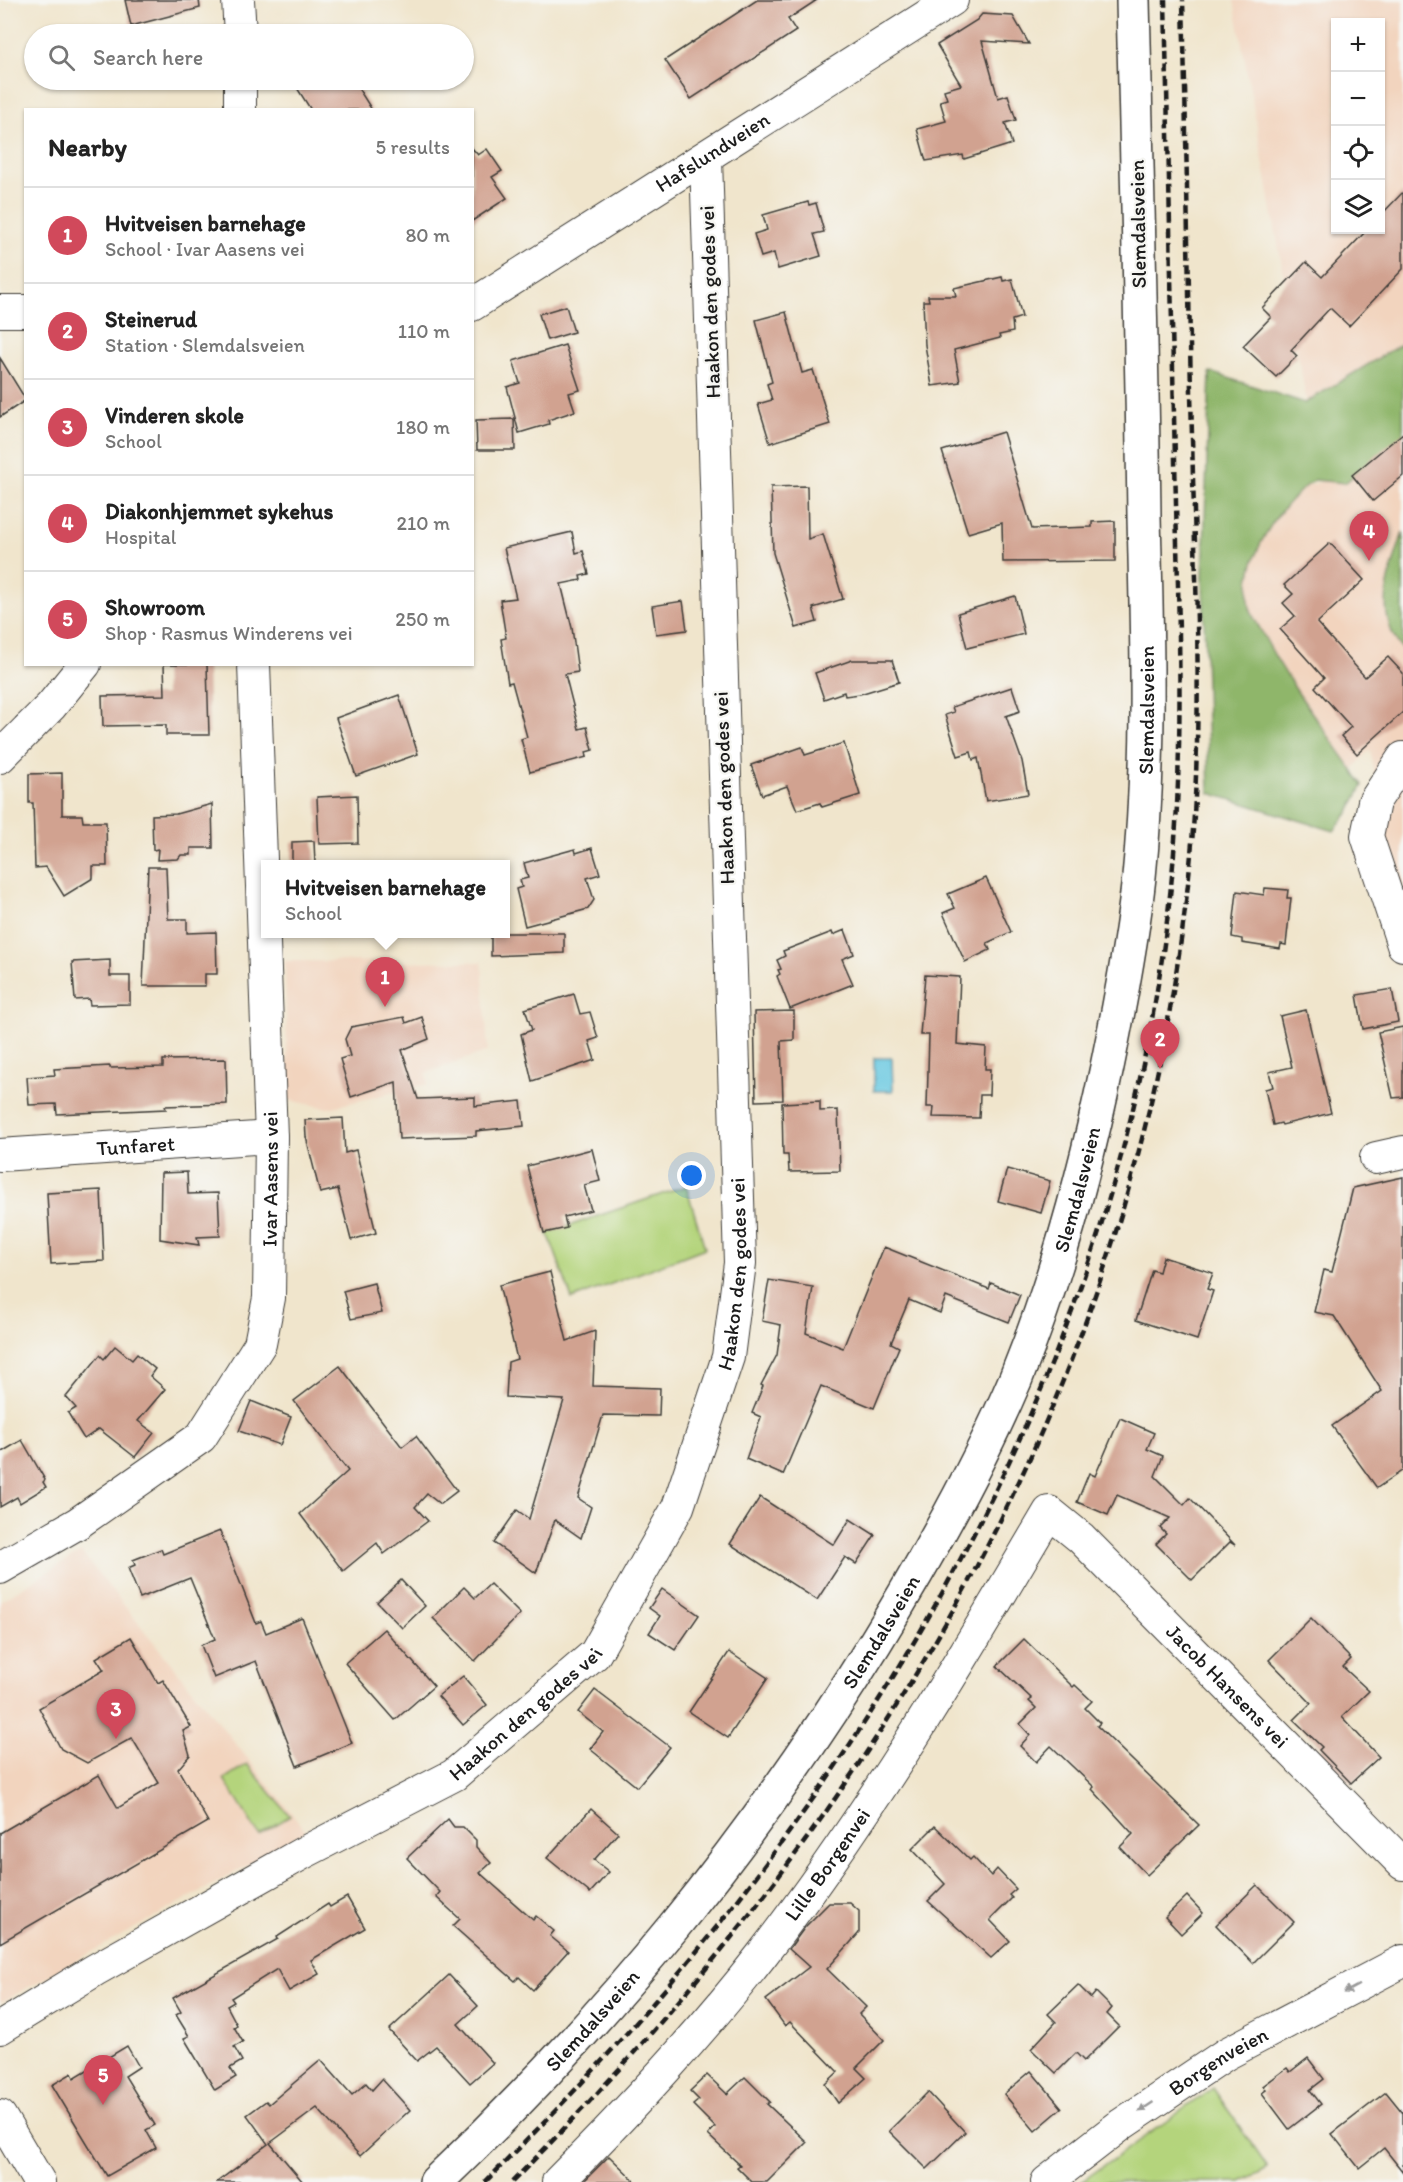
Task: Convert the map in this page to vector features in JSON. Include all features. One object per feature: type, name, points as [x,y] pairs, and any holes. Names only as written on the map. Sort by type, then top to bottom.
[{"type":"main road","name":"Slemdalsveien","points":[[436,2182],[566,2054],[634,1977],[721,1870],[798,1763],[889,1621],[974,1467],[1014,1381],[1059,1258],[1090,1147],[1118,1013],[1133,922],[1143,821],[1147,649],[1133,0]]},
{"type":"street","points":[[238,0],[239,24]]},
{"type":"street","name":"Hafslundveien","points":[[474,303],[706,158],[952,0]]},
{"type":"street","points":[[240,90],[240,108]]},
{"type":"street","name":"Haakon den godes vei","points":[[0,2028],[95,1970],[303,1853],[454,1775],[596,1654],[678,1507],[728,1357],[740,1263],[706,158]]},
{"type":"street","points":[[0,311],[24,311]]},
{"type":"street","points":[[0,757],[51,706],[83,666]]},
{"type":"street","name":"Ivar Aasens vei","points":[[254,666],[261,860]]},
{"type":"street","points":[[1400,926],[1367,836],[1374,802],[1403,758]]},
{"type":"street","name":"Ivar Aasens vei","points":[[0,1568],[78,1523],[201,1437],[260,1344],[269,1298],[271,1137],[264,938]]},
{"type":"street","name":"Tunfaret","points":[[0,1155],[271,1137]]},
{"type":"street","name":"Jacob Hansens vei","points":[[1049,1512],[1081,1539],[1403,1864]]},
{"type":"street","name":"Lille Borgenvei","points":[[558,2182],[641,2097],[760,1957],[846,1840],[914,1739],[1049,1512]]},
{"type":"street","name":"Borgenveien","points":[[1047,2182],[1122,2124],[1226,2054],[1403,1961]]},
{"type":"street","points":[[0,2116],[39,2182]]},
{"type":"shaded area","points":[[1234,0],[1403,0],[1403,893],[1397,897],[1370,749],[1326,802],[1233,578],[1298,489],[1321,482]]},
{"type":"shaded area","points":[[285,961],[482,962],[488,1051],[426,1073],[428,1084],[328,1108],[288,1100]]},
{"type":"shaded area","points":[[81,1552],[307,1832],[0,2003],[0,1601]]},
{"type":"green space","points":[[1403,343],[1403,435],[1345,483],[1314,480],[1300,491],[1275,519],[1257,553],[1251,571],[1250,608],[1255,620],[1297,691],[1363,785],[1349,812],[1334,831],[1209,793],[1203,578],[1210,372],[1305,403]]},
{"type":"green space","points":[[1403,532],[1403,650],[1388,622],[1386,607],[1390,577]]},
{"type":"green space","points":[[686,1186],[705,1248],[572,1299],[548,1233]]},
{"type":"green space","points":[[247,1764],[290,1816],[259,1835],[224,1779]]},
{"type":"green space","points":[[1213,2088],[1268,2168],[1241,2182],[1081,2182]]},
{"type":"water","points":[[874,1058],[892,1058],[893,1091],[874,1091]]},
{"type":"building","points":[[125,0],[199,0],[200,8],[139,24],[131,24]]},
{"type":"building","points":[[757,0],[817,0],[788,19],[796,31],[691,99],[665,60]]},
{"type":"building","points":[[982,14],[1013,16],[1029,44],[982,41],[998,98],[1008,95],[1016,120],[1005,123],[1012,144],[964,159],[963,155],[926,161],[917,129],[946,121],[940,101],[947,99],[944,90],[961,85],[937,45],[977,20]]},
{"type":"building","points":[[298,90],[359,90],[371,108],[310,108]]},
{"type":"building","points":[[487,149],[502,171],[492,177],[507,198],[474,220],[474,150],[478,155]]},
{"type":"building","points":[[1403,192],[1403,269],[1349,326],[1330,308],[1291,350],[1297,356],[1276,377],[1243,346],[1271,317],[1262,308],[1306,262],[1322,277],[1363,234],[1385,234],[1385,211]]},
{"type":"building","points":[[808,202],[809,205],[816,203],[824,232],[814,234],[821,256],[778,269],[774,253],[761,257],[754,234],[767,230],[763,215]]},
{"type":"building","points":[[1002,277],[1003,281],[1012,279],[1022,317],[1012,320],[1013,332],[999,335],[1000,338],[954,350],[960,382],[932,386],[925,345],[923,301],[929,301],[928,296],[956,296],[954,288]]},
{"type":"building","points":[[566,306],[574,332],[547,340],[539,314]]},
{"type":"building","points":[[786,312],[802,373],[813,370],[830,424],[770,443],[758,404],[772,400],[767,384],[772,382],[756,320]]},
{"type":"building","points":[[565,345],[580,390],[569,393],[575,411],[548,420],[549,424],[519,433],[507,387],[520,383],[513,361]]},
{"type":"building","points":[[0,358],[24,397],[24,401],[0,417]]},
{"type":"building","points":[[514,419],[515,450],[477,450],[476,420]]},
{"type":"building","points":[[1003,432],[1032,529],[1092,527],[1092,522],[1115,521],[1115,561],[1003,562],[1002,523],[968,533],[942,451]]},
{"type":"building","points":[[1403,433],[1403,476],[1373,501],[1352,475]]},
{"type":"building","points":[[807,486],[808,539],[823,534],[843,599],[813,608],[817,622],[796,628],[773,553],[771,487]]},
{"type":"building","points":[[572,532],[576,553],[583,551],[589,574],[580,576],[581,580],[561,584],[572,628],[578,672],[565,674],[579,729],[587,727],[593,750],[586,752],[587,757],[530,772],[521,739],[527,737],[512,682],[508,683],[501,639],[506,638],[500,600],[516,598],[504,548]]},
{"type":"building","points":[[1330,543],[1364,580],[1317,623],[1365,677],[1388,657],[1403,673],[1403,712],[1357,754],[1341,736],[1351,727],[1315,687],[1324,678],[1280,629],[1295,616],[1283,603],[1293,594],[1284,585]]},
{"type":"building","points":[[1015,596],[1024,634],[967,648],[958,613]]},
{"type":"building","points":[[683,601],[687,630],[656,634],[652,606]]},
{"type":"building","points":[[852,660],[892,660],[899,682],[860,694],[845,696],[844,692],[824,699],[815,673]]},
{"type":"building","points":[[164,666],[207,666],[209,735],[166,735],[166,725],[103,726],[102,696],[165,695]]},
{"type":"building","points":[[1012,687],[1020,711],[1006,716],[1022,761],[1028,794],[986,801],[978,758],[973,760],[971,752],[958,756],[945,715],[954,712],[952,707]]},
{"type":"building","points":[[399,695],[418,754],[356,776],[336,718]]},
{"type":"building","points":[[844,743],[860,795],[822,807],[820,803],[797,810],[787,786],[762,795],[751,765],[802,747],[805,755]]},
{"type":"building","points":[[62,773],[62,815],[82,815],[83,822],[106,822],[107,866],[93,866],[93,878],[64,896],[46,867],[35,868],[33,803],[29,803],[29,774]]},
{"type":"building","points":[[357,795],[358,843],[319,844],[317,797]]},
{"type":"building","points":[[212,804],[213,848],[191,848],[191,855],[181,855],[178,859],[157,860],[158,849],[153,850],[152,815],[176,814]]},
{"type":"building","points":[[314,841],[315,860],[292,860],[292,842]]},
{"type":"building","points":[[592,848],[600,874],[587,878],[594,900],[588,909],[525,926],[516,889],[522,887],[520,880],[528,878],[524,863],[575,849],[576,853]]},
{"type":"building","points":[[148,867],[166,867],[168,919],[187,919],[187,933],[216,932],[217,974],[205,974],[205,986],[143,986]]},
{"type":"building","points":[[986,878],[1011,932],[987,943],[990,950],[965,962],[943,913],[955,908],[948,894]]},
{"type":"building","points":[[1265,888],[1288,890],[1287,898],[1291,898],[1286,945],[1281,944],[1280,949],[1242,943],[1242,939],[1232,937],[1237,891],[1264,895]]},
{"type":"building","points":[[845,930],[854,954],[842,959],[853,984],[790,1009],[777,976],[780,974],[778,970],[781,969],[777,960],[785,956],[783,951],[832,932],[833,935]]},
{"type":"building","points":[[510,933],[564,933],[564,953],[491,956],[491,938],[510,938]]},
{"type":"building","points":[[110,960],[110,976],[130,976],[130,1004],[90,1005],[89,999],[75,1000],[72,962]]},
{"type":"building","points":[[925,975],[960,977],[957,1044],[986,1047],[985,1069],[990,1069],[989,1095],[980,1095],[979,1118],[933,1117],[934,1107],[927,1107],[929,1035],[920,1035]]},
{"type":"building","points":[[1392,989],[1398,1022],[1363,1029],[1357,995]]},
{"type":"building","points":[[574,994],[580,1014],[590,1012],[598,1038],[589,1041],[595,1060],[532,1081],[521,1034],[532,1030],[525,1009]]},
{"type":"building","points":[[1306,1010],[1331,1113],[1282,1125],[1281,1123],[1273,1125],[1265,1089],[1273,1087],[1269,1072],[1292,1067],[1280,1016]]},
{"type":"building","points":[[794,1011],[794,1040],[781,1041],[783,1100],[756,1101],[754,1012]]},
{"type":"building","points":[[404,1017],[406,1023],[422,1017],[429,1039],[402,1050],[418,1099],[475,1097],[475,1106],[521,1101],[524,1126],[476,1131],[476,1136],[399,1139],[396,1082],[351,1097],[340,1059],[350,1056],[345,1039],[351,1027]]},
{"type":"building","points":[[1403,1027],[1403,1097],[1393,1098],[1378,1032]]},
{"type":"building","points":[[226,1059],[227,1104],[57,1114],[56,1104],[29,1105],[27,1077],[55,1075],[54,1069],[110,1066],[110,1068],[163,1067],[163,1060]]},
{"type":"building","points":[[820,1101],[820,1111],[838,1110],[840,1171],[789,1172],[788,1155],[783,1155],[782,1103]]},
{"type":"building","points":[[343,1118],[345,1153],[356,1150],[376,1233],[351,1240],[338,1189],[320,1193],[306,1137],[305,1120]]},
{"type":"building","points":[[592,1149],[600,1181],[584,1185],[591,1210],[564,1217],[567,1228],[544,1233],[527,1166]]},
{"type":"building","points":[[1007,1169],[1050,1181],[1041,1213],[998,1201]]},
{"type":"building","points":[[187,1172],[188,1194],[218,1193],[220,1236],[197,1237],[199,1245],[160,1239],[161,1173]]},
{"type":"building","points":[[1403,1177],[1403,1470],[1377,1488],[1332,1426],[1382,1391],[1334,1316],[1314,1312],[1324,1270],[1332,1272],[1353,1188]]},
{"type":"building","points":[[101,1190],[104,1261],[51,1264],[47,1193]]},
{"type":"building","points":[[884,1247],[989,1289],[991,1283],[1020,1295],[1009,1322],[946,1297],[940,1313],[909,1300],[891,1343],[899,1347],[874,1408],[821,1386],[783,1475],[746,1459],[761,1417],[752,1413],[763,1386],[761,1385],[777,1355],[781,1325],[762,1321],[769,1280],[813,1287],[806,1333],[843,1348]]},
{"type":"building","points":[[1163,1257],[1213,1273],[1207,1289],[1213,1291],[1197,1340],[1136,1320],[1152,1270],[1159,1272]]},
{"type":"building","points":[[550,1272],[567,1341],[595,1331],[593,1386],[660,1388],[659,1416],[603,1415],[578,1498],[591,1507],[581,1538],[555,1520],[536,1573],[494,1543],[517,1510],[529,1519],[564,1400],[506,1397],[508,1362],[517,1359],[499,1285]]},
{"type":"building","points":[[374,1283],[382,1313],[351,1319],[343,1291]]},
{"type":"building","points":[[115,1346],[132,1360],[137,1354],[155,1369],[150,1376],[165,1389],[138,1421],[154,1433],[135,1457],[99,1429],[84,1439],[68,1413],[76,1408],[66,1397],[100,1355],[104,1359]]},
{"type":"building","points":[[340,1366],[402,1447],[416,1436],[457,1491],[440,1504],[427,1494],[415,1507],[428,1521],[384,1554],[377,1543],[343,1571],[300,1514],[348,1471],[294,1401]]},
{"type":"building","points":[[251,1401],[291,1417],[280,1445],[239,1431]]},
{"type":"building","points":[[1120,1418],[1154,1433],[1147,1449],[1163,1456],[1155,1476],[1184,1505],[1190,1498],[1235,1545],[1230,1542],[1192,1580],[1156,1544],[1166,1534],[1160,1528],[1170,1518],[1117,1495],[1108,1515],[1077,1502],[1089,1473],[1095,1476]]},
{"type":"building","points":[[22,1440],[45,1480],[43,1482],[46,1487],[20,1503],[17,1497],[0,1507],[0,1453]]},
{"type":"building","points":[[760,1497],[834,1545],[850,1519],[875,1535],[856,1564],[845,1557],[817,1600],[730,1544]]},
{"type":"building","points":[[220,1531],[256,1623],[261,1621],[266,1633],[302,1618],[352,1743],[297,1766],[256,1661],[214,1678],[201,1645],[215,1639],[190,1578],[140,1598],[128,1568],[135,1565],[133,1560],[161,1549],[163,1554]]},
{"type":"building","points":[[401,1580],[425,1606],[402,1628],[377,1602]]},
{"type":"building","points":[[490,1584],[520,1614],[475,1661],[433,1618],[464,1587],[475,1598]]},
{"type":"building","points":[[662,1589],[699,1615],[675,1650],[649,1633],[660,1616],[649,1608]]},
{"type":"building","points":[[1311,1618],[1351,1659],[1343,1667],[1369,1691],[1342,1717],[1379,1757],[1351,1783],[1319,1750],[1322,1747],[1294,1720],[1311,1703],[1269,1660]]},
{"type":"building","points":[[384,1629],[434,1686],[395,1720],[345,1663]]},
{"type":"building","points":[[131,1637],[158,1683],[163,1680],[191,1727],[183,1731],[190,1755],[178,1769],[208,1822],[0,1943],[0,1833],[99,1775],[118,1808],[159,1783],[132,1738],[87,1763],[61,1749],[39,1708],[104,1670],[96,1658]]},
{"type":"building","points":[[1024,1639],[1073,1687],[1075,1685],[1092,1701],[1085,1708],[1100,1723],[1097,1726],[1199,1825],[1147,1875],[1120,1847],[1133,1834],[1092,1789],[1094,1787],[1051,1746],[1036,1762],[1020,1746],[1030,1735],[1020,1724],[1036,1708],[1029,1701],[1032,1699],[997,1666]]},
{"type":"building","points":[[729,1652],[768,1678],[728,1738],[689,1712]]},
{"type":"building","points":[[463,1676],[487,1705],[463,1725],[438,1696]]},
{"type":"building","points":[[595,1690],[670,1747],[637,1787],[590,1749],[603,1732],[578,1712]]},
{"type":"building","points":[[591,1809],[618,1833],[594,1860],[609,1872],[590,1893],[547,1858]]},
{"type":"building","points":[[448,1819],[454,1827],[463,1827],[476,1840],[476,1847],[491,1863],[480,1873],[533,1920],[536,1916],[554,1931],[550,1936],[568,1951],[533,1990],[519,1977],[515,1981],[453,1926],[460,1919],[436,1897],[440,1892],[407,1858]]},
{"type":"building","points":[[935,1826],[970,1860],[973,1857],[991,1876],[997,1869],[1016,1889],[1009,1895],[1012,1898],[990,1920],[1010,1941],[991,1958],[928,1901],[945,1884],[912,1849]]},
{"type":"building","points":[[1257,1885],[1294,1922],[1253,1963],[1216,1925]]},
{"type":"building","points":[[1187,1896],[1203,1913],[1181,1934],[1165,1917]]},
{"type":"building","points":[[347,1897],[365,1928],[311,1960],[319,1974],[289,1991],[277,1969],[231,1998],[234,2002],[227,2006],[237,2025],[234,2027],[243,2042],[234,2047],[242,2061],[230,2068],[236,2077],[215,2090],[184,2038],[189,2036],[176,2015],[181,2012],[173,1998],[278,1939],[277,1937],[328,1904],[330,1907]]},
{"type":"building","points":[[829,1903],[850,1903],[859,1911],[859,1933],[827,1969],[866,2007],[859,2014],[884,2040],[856,2068],[866,2078],[838,2103],[825,2084],[838,2072],[790,2022],[785,2026],[766,2000],[809,1967],[789,1949],[805,1927]]},
{"type":"building","points":[[449,1975],[478,2006],[458,2024],[493,2063],[470,2083],[436,2046],[417,2061],[389,2030]]},
{"type":"building","points":[[1078,1985],[1091,1998],[1096,1992],[1112,2008],[1107,2014],[1119,2026],[1084,2061],[1076,2053],[1056,2073],[1031,2049],[1056,2022],[1048,2014]]},
{"type":"building","points":[[127,2046],[139,2067],[125,2076],[155,2125],[146,2130],[156,2148],[107,2176],[52,2085],[72,2073],[74,2078]]},
{"type":"building","points":[[1308,2058],[1324,2079],[1310,2090],[1321,2104],[1289,2129],[1262,2093],[1266,2090],[1263,2086],[1287,2068],[1290,2072]]},
{"type":"building","points":[[321,2060],[352,2095],[366,2083],[372,2090],[382,2079],[410,2110],[360,2156],[317,2108],[270,2143],[303,2182],[217,2182],[268,2144],[247,2115],[266,2101],[269,2104]]},
{"type":"building","points":[[1031,2071],[1062,2108],[1035,2131],[1004,2094]]},
{"type":"building","points":[[707,2075],[727,2094],[745,2077],[770,2102],[767,2104],[807,2142],[767,2182],[752,2182],[737,2167],[740,2165],[708,2135],[715,2127],[693,2105],[699,2100],[690,2091]]},
{"type":"building","points":[[928,2092],[965,2132],[927,2169],[889,2131]]},
{"type":"building","points":[[1386,2092],[1403,2113],[1403,2172],[1384,2148],[1359,2168],[1332,2134]]},
{"type":"building","points":[[609,2156],[636,2182],[583,2182]]},
{"type":"railway","points":[[485,2182],[615,2047],[735,1903],[845,1752],[942,1592],[1025,1426],[1092,1253],[1141,1073],[1171,886],[1178,790],[1179,647],[1165,0]]},
{"type":"railway","points":[[512,2182],[642,2043],[761,1899],[869,1748],[964,1591],[1044,1426],[1109,1254],[1157,1073],[1188,884],[1193,834],[1196,783],[1197,630],[1183,0]]},
{"type":"place","name":"Diakonhjemmet sykehus","points":[[1369,561]]},
{"type":"place","name":"Hvitveisen barnehage","points":[[385,1007]]},
{"type":"place","name":"Steinerud","points":[[1160,1069]]},
{"type":"place","name":"Vinderen skole","points":[[116,1739]]},
{"type":"place","name":"Showroom","points":[[103,2105]]}]
